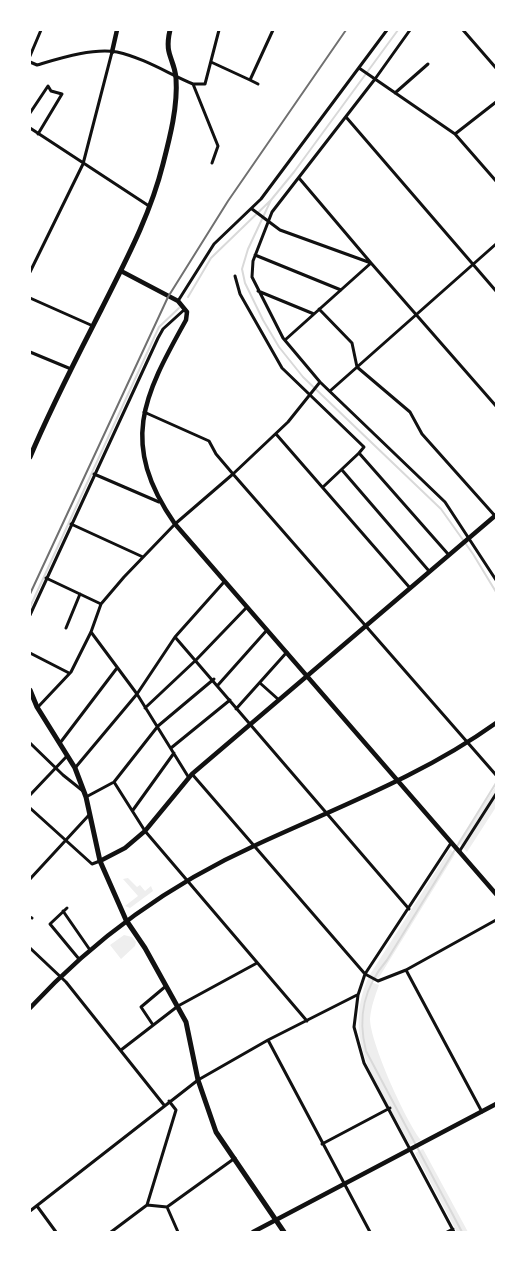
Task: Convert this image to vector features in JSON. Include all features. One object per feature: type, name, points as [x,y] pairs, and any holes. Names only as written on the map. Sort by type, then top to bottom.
[{"type":"main road","points":[[30,457],[71,369],[138,238],[150,206],[172,124],[176,77],[167,51],[170,30]]},
{"type":"main road","points":[[30,690],[37,707],[75,768],[85,794],[100,861],[126,920],[186,1022],[198,1080],[216,1132],[284,1232]]},
{"type":"street","points":[[30,56],[41,30]]},
{"type":"street","points":[[30,272],[83,164],[117,30]]},
{"type":"street","points":[[30,62],[37,66],[88,53],[112,52],[136,58],[193,84],[205,84],[220,30]]},
{"type":"street","points":[[250,80],[273,30]]},
{"type":"street","points":[[178,301],[219,239],[254,212],[387,30]]},
{"type":"street","points":[[410,30],[346,117],[272,212],[255,255],[252,277],[285,340],[320,383],[385,442],[445,502],[496,580]]},
{"type":"street","points":[[463,30],[496,68]]},
{"type":"street","points":[[211,62],[258,84]]},
{"type":"street","points":[[395,93],[428,64]]},
{"type":"street","points":[[360,68],[454,134],[496,182]]},
{"type":"street","points":[[193,84],[218,146],[212,163]]},
{"type":"street","points":[[30,113],[48,86],[52,91],[62,94],[38,134]]},
{"type":"street","points":[[454,134],[496,102]]},
{"type":"street","points":[[346,117],[496,292]]},
{"type":"street","points":[[30,128],[150,206]]},
{"type":"street","points":[[299,178],[496,406]]},
{"type":"street","points":[[254,212],[280,230],[371,263]]},
{"type":"street","points":[[330,391],[496,244]]},
{"type":"street","points":[[255,255],[341,290]]},
{"type":"street","points":[[285,340],[371,263]]},
{"type":"street","points":[[121,271],[178,301],[186,309],[186,320],[151,387],[144,412],[143,449],[152,488],[159,502],[224,582],[400,781],[496,894]]},
{"type":"street","points":[[235,276],[240,294],[282,368],[364,447],[360,453],[323,487]]},
{"type":"street","points":[[258,291],[314,314]]},
{"type":"street","points":[[30,298],[93,326]]},
{"type":"street","points":[[30,615],[163,329],[186,309]]},
{"type":"street","points":[[30,808],[92,864],[120,852],[145,831],[191,776],[448,554],[496,516],[422,434],[410,412],[357,367],[352,343],[319,310]]},
{"type":"street","points":[[30,352],[71,369]]},
{"type":"street","points":[[37,707],[69,673],[91,632],[101,604],[175,524],[233,474],[288,422],[320,383]]},
{"type":"street","points":[[144,412],[208,440],[216,454],[233,474],[496,776]]},
{"type":"street","points":[[276,434],[410,588]]},
{"type":"street","points":[[360,453],[448,554]]},
{"type":"street","points":[[342,470],[430,571]]},
{"type":"street","points":[[94,474],[159,502]]},
{"type":"street","points":[[71,524],[143,557]]},
{"type":"street","points":[[46,578],[101,604]]},
{"type":"street","points":[[75,768],[136,694],[175,637],[224,582]]},
{"type":"street","points":[[66,628],[80,594]]},
{"type":"street","points":[[145,708],[196,660],[247,607]]},
{"type":"street","points":[[218,685],[268,630]]},
{"type":"street","points":[[91,632],[136,694],[191,776],[255,845],[367,975],[379,982],[406,970],[496,920]]},
{"type":"street","points":[[175,637],[214,679],[250,726],[408,909]]},
{"type":"street","points":[[236,709],[287,652]]},
{"type":"street","points":[[30,653],[69,673]]},
{"type":"street","points":[[60,743],[117,668]]},
{"type":"street","points":[[30,743],[85,794],[114,782],[158,726],[214,679]]},
{"type":"street","points":[[260,682],[280,700]]},
{"type":"street","points":[[171,748],[230,700]]},
{"type":"street","points":[[30,1008],[61,976],[126,920],[188,880],[255,845],[400,781],[468,744],[496,723]]},
{"type":"street","points":[[133,810],[174,753]]},
{"type":"street","points":[[30,796],[67,755]]},
{"type":"street","points":[[114,782],[145,831],[307,1021]]},
{"type":"street","points":[[459,852],[496,794]]},
{"type":"street","points":[[30,879],[89,815]]},
{"type":"street","points":[[446,1232],[454,1230],[390,1108],[364,1063],[354,1027],[358,995],[367,975],[451,842]]},
{"type":"street","points":[[67,908],[50,924],[80,959]]},
{"type":"street","points":[[63,911],[90,950]]},
{"type":"street","points":[[30,948],[61,976],[164,1105]]},
{"type":"street","points":[[121,1050],[178,1006],[257,963]]},
{"type":"street","points":[[406,970],[482,1112]]},
{"type":"street","points":[[153,1025],[141,1007],[166,986]]},
{"type":"street","points":[[30,1211],[198,1080],[268,1040],[358,995]]},
{"type":"street","points":[[268,1040],[370,1232]]},
{"type":"street","points":[[111,1232],[148,1205],[176,1110],[169,1101]]},
{"type":"street","points":[[253,1232],[496,1104]]},
{"type":"street","points":[[322,1144],[390,1108]]},
{"type":"street","points":[[148,1205],[167,1207],[235,1158]]},
{"type":"street","points":[[37,1206],[56,1232]]},
{"type":"street","points":[[167,1207],[178,1232]]},
{"type":"shaded area","points":[[496,786],[496,807],[467,852],[458,842]]},
{"type":"shaded area","points":[[450,849],[455,854],[378,979],[373,977],[371,982],[379,985],[370,1019],[376,1045],[398,1100],[421,1140],[410,1145],[367,1064],[361,1043],[359,1022],[361,1000],[369,976]]},
{"type":"shaded area","points":[[128,878],[137,887],[140,885],[145,891],[151,886],[153,891],[130,908],[125,906],[138,896],[123,879]]},
{"type":"shaded area","points":[[124,935],[132,937],[136,942],[135,946],[121,959],[110,945]]},
{"type":"shaded area","points":[[423,1149],[468,1232],[457,1232],[415,1153]]},
{"type":"waterway","points":[[188,297],[211,258],[271,200],[294,172],[398,30]]},
{"type":"waterway","points":[[271,200],[248,249],[242,269],[245,283],[263,320],[279,347],[303,377],[441,509],[473,554],[496,592]]},
{"type":"waterway","points":[[30,607],[159,327],[179,308]]},
{"type":"waterway","points":[[462,1232],[366,1051],[362,1026],[364,1002],[379,970],[496,783]]},
{"type":"railway","points":[[30,594],[168,297],[228,201],[346,30]]}]
